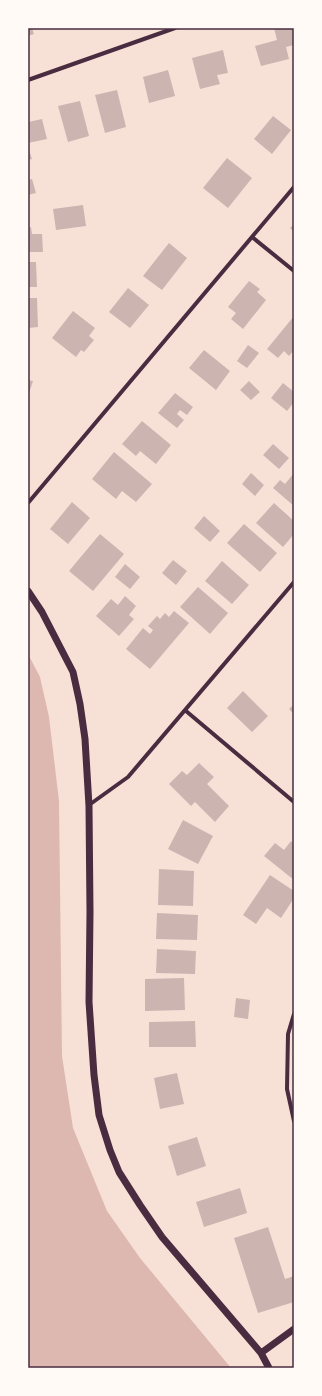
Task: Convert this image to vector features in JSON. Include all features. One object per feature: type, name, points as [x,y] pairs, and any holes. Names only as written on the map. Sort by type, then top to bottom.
[{"type":"street","points":[[28,80],[175,28]]},
{"type":"street","points":[[28,503],[294,187]]},
{"type":"street","points":[[252,237],[294,271]]},
{"type":"street","points":[[89,806],[128,777],[294,582]]},
{"type":"street","points":[[28,591],[42,612],[73,672],[80,704],[85,739],[89,806],[90,912],[88,1002],[99,1115],[119,1172],[162,1237],[261,1353],[269,1368]]},
{"type":"street","points":[[186,710],[294,802]]},
{"type":"street","points":[[294,1014],[288,1034],[287,1089],[294,1121]]},
{"type":"street","points":[[261,1353],[294,1329]]},
{"type":"shaded area","points":[[28,654],[40,677],[49,717],[59,801],[62,1056],[73,1128],[107,1211],[140,1258],[231,1368],[28,1368]]},
{"type":"building","points":[[28,28],[32,28],[34,34],[28,36]]},
{"type":"building","points":[[274,28],[294,28],[294,45],[286,47],[289,59],[261,66],[255,46],[277,40]]},
{"type":"building","points":[[223,50],[228,73],[217,75],[220,84],[200,89],[192,58]]},
{"type":"building","points":[[168,70],[175,96],[149,103],[143,77]]},
{"type":"building","points":[[117,90],[126,127],[105,133],[95,95]]},
{"type":"building","points":[[80,101],[89,136],[68,142],[58,106]]},
{"type":"building","points":[[273,116],[291,130],[272,154],[254,139]]},
{"type":"building","points":[[42,119],[47,139],[28,143],[28,122]]},
{"type":"building","points":[[28,147],[32,159],[28,160]]},
{"type":"building","points":[[227,158],[252,178],[228,208],[203,188]]},
{"type":"building","points":[[32,179],[36,193],[28,195],[28,180]]},
{"type":"building","points":[[83,205],[86,226],[56,230],[53,209]]},
{"type":"building","points":[[294,224],[294,232],[290,228]]},
{"type":"building","points":[[31,227],[32,234],[42,234],[43,252],[28,252],[28,228]]},
{"type":"building","points":[[169,243],[187,258],[162,290],[143,276]]},
{"type":"building","points":[[28,262],[36,262],[37,287],[28,287]]},
{"type":"building","points":[[249,281],[260,289],[257,292],[266,300],[243,329],[231,319],[236,313],[228,307]]},
{"type":"building","points":[[128,288],[149,305],[130,328],[109,312]]},
{"type":"building","points":[[28,298],[37,298],[38,327],[28,328]]},
{"type":"building","points":[[73,311],[95,328],[89,336],[94,340],[84,352],[81,350],[76,357],[52,338]]},
{"type":"building","points":[[294,316],[294,350],[289,356],[284,351],[278,358],[267,349]]},
{"type":"building","points":[[248,345],[259,353],[247,368],[237,361]]},
{"type":"building","points":[[204,350],[230,371],[216,390],[189,368]]},
{"type":"building","points":[[28,380],[33,381],[28,396]]},
{"type":"building","points":[[249,381],[260,392],[251,400],[240,390]]},
{"type":"building","points":[[283,383],[294,392],[294,402],[287,411],[271,398]]},
{"type":"building","points":[[175,393],[193,407],[187,415],[180,410],[177,414],[184,420],[177,428],[158,413]]},
{"type":"building","points":[[142,421],[171,445],[156,464],[140,451],[136,456],[122,444]]},
{"type":"building","points":[[273,444],[289,458],[279,469],[263,455]]},
{"type":"building","points":[[114,452],[152,484],[136,502],[122,491],[116,499],[92,479]]},
{"type":"building","points":[[251,473],[264,485],[255,496],[242,484]]},
{"type":"building","points":[[294,473],[294,506],[273,488],[280,480],[285,484]]},
{"type":"building","points":[[72,502],[90,518],[68,544],[50,529]]},
{"type":"building","points":[[274,503],[294,521],[294,534],[283,547],[256,523]]},
{"type":"building","points":[[204,516],[220,531],[210,542],[194,528]]},
{"type":"building","points":[[244,524],[277,553],[260,572],[227,543]]},
{"type":"building","points":[[100,534],[124,554],[93,591],[69,571]]},
{"type":"building","points":[[173,560],[187,571],[176,585],[162,573]]},
{"type":"building","points":[[222,561],[249,585],[232,604],[205,581]]},
{"type":"building","points":[[125,564],[140,577],[130,589],[115,577]]},
{"type":"building","points":[[198,587],[228,613],[210,634],[180,607]]},
{"type":"building","points":[[125,596],[136,606],[129,615],[134,619],[119,636],[96,616],[111,599],[118,605]]},
{"type":"building","points":[[174,611],[189,623],[150,669],[126,649],[143,628],[150,634],[153,630],[148,626],[157,616],[160,619],[165,613],[169,617]]},
{"type":"building","points":[[243,691],[268,716],[252,732],[227,708]]},
{"type":"building","points":[[294,704],[294,714],[289,709]]},
{"type":"building","points":[[199,763],[214,777],[207,784],[229,806],[215,822],[195,802],[191,806],[169,784],[182,771],[187,775]]},
{"type":"building","points":[[183,820],[213,836],[198,864],[168,849]]},
{"type":"building","points":[[291,841],[294,844],[294,880],[264,856],[275,843],[284,850]]},
{"type":"building","points":[[159,869],[194,871],[193,906],[158,905]]},
{"type":"building","points":[[270,875],[294,891],[294,898],[281,918],[267,908],[256,924],[243,915]]},
{"type":"building","points":[[157,913],[198,915],[197,940],[156,939]]},
{"type":"building","points":[[157,949],[196,951],[195,974],[156,973]]},
{"type":"building","points":[[184,978],[185,1010],[145,1011],[145,979]]},
{"type":"building","points":[[236,998],[250,1000],[248,1019],[234,1017]]},
{"type":"building","points":[[195,1021],[196,1047],[149,1047],[149,1022]]},
{"type":"building","points":[[177,1073],[184,1104],[160,1109],[154,1078]]},
{"type":"building","points":[[197,1137],[206,1166],[177,1176],[168,1146]]},
{"type":"building","points":[[240,1188],[247,1213],[204,1227],[196,1202]]},
{"type":"building","points":[[268,1227],[285,1279],[294,1276],[294,1302],[258,1313],[234,1238]]}]
